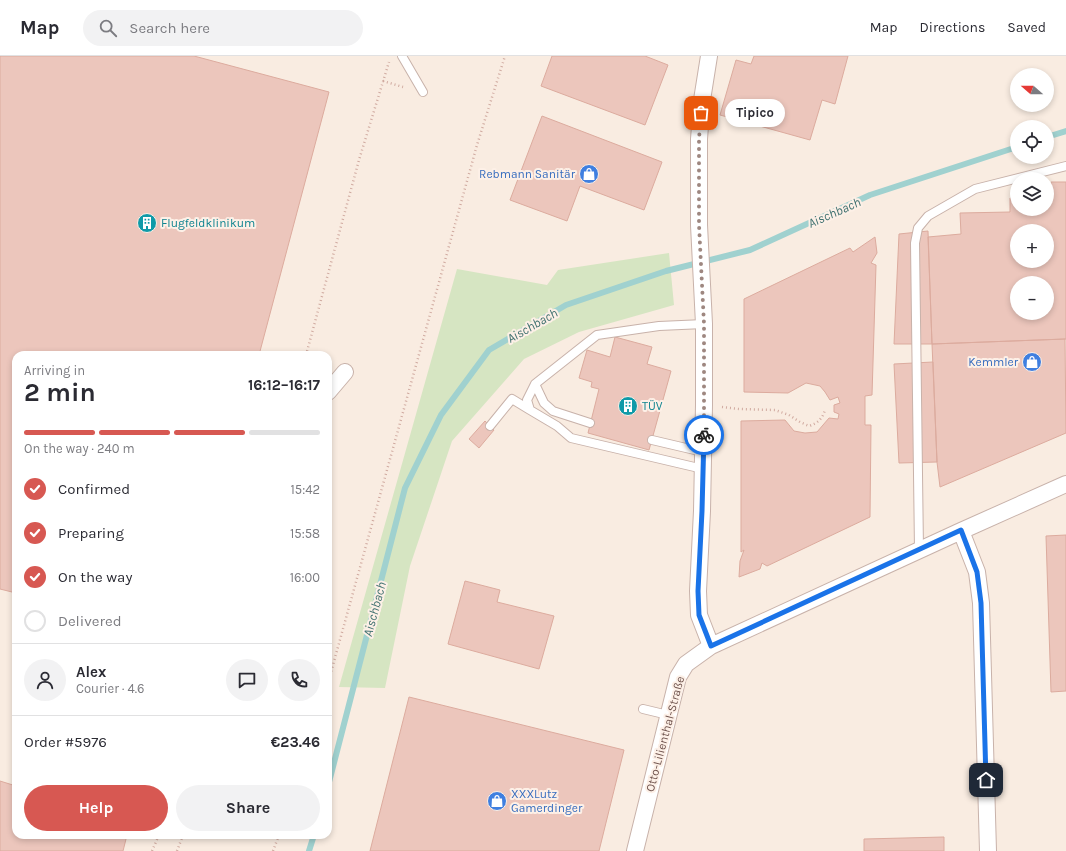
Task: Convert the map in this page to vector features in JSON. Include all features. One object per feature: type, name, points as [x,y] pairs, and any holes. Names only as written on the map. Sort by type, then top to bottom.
[{"type":"street","points":[[709,56],[702,100],[699,139],[699,225],[704,324],[704,452],[698,591],[699,615],[711,646]]},
{"type":"street","points":[[332,387],[345,372]]},
{"type":"street","name":"Otto-Lilienthal-Straße","points":[[635,851],[678,677],[686,664],[711,646],[961,530],[1066,484]]},
{"type":"street","points":[[961,530],[977,572],[981,603],[988,851]]},
{"type":"lane","points":[[402,56],[423,92],[406,56]]},
{"type":"lane","points":[[919,550],[915,251],[918,228],[928,216],[975,189],[1066,166]]},
{"type":"lane","points":[[530,410],[527,400],[534,384],[597,335],[659,326],[704,324]]},
{"type":"lane","points":[[534,384],[544,403],[554,411],[590,423]]},
{"type":"lane","points":[[490,426],[512,399],[557,426],[571,438],[703,469]]},
{"type":"lane","points":[[652,440],[704,452]]},
{"type":"lane","points":[[643,709],[668,715]]},
{"type":"path","points":[[307,351],[359,160],[391,56]]},
{"type":"path","points":[[332,669],[477,145],[505,56]]},
{"type":"path","points":[[739,409],[775,410],[789,415],[809,426],[817,423],[825,410]]},
{"type":"path","points":[[152,851],[157,839]]},
{"type":"path","points":[[177,851],[182,839]]},
{"type":"path","points":[[273,851],[278,839]]},
{"type":"green space","points":[[669,253],[674,305],[579,332],[524,359],[452,441],[410,566],[385,688],[339,687],[457,269],[547,285],[558,270]]},
{"type":"building","name":"Flugfeldklinikum","points":[[0,56],[194,56],[329,92],[260,351],[12,351],[12,592],[0,589]]},
{"type":"building","points":[[552,56],[645,56],[668,65],[645,125],[541,86]]},
{"type":"building","points":[[754,56],[848,56],[835,104],[822,100],[810,140],[720,115],[736,60],[751,64]]},
{"type":"building","name":"Rebmann Sanitär","points":[[542,116],[662,162],[644,210],[580,186],[567,221],[510,200]]},
{"type":"building","points":[[1054,182],[1066,182],[1066,339],[932,344],[928,237],[961,234],[960,213],[1010,212],[1010,216],[1054,216]]},
{"type":"building","points":[[928,231],[932,344],[894,344],[899,234]]},
{"type":"building","points":[[875,237],[877,253],[871,263],[876,265],[872,395],[865,396],[865,425],[871,425],[870,517],[767,566],[762,563],[760,569],[739,577],[740,561],[744,550],[741,552],[741,421],[785,420],[794,431],[805,433],[817,432],[829,418],[838,419],[839,414],[834,412],[834,405],[840,403],[838,397],[830,400],[820,386],[806,383],[788,393],[744,392],[744,299],[850,248],[853,252]]},
{"type":"building","name":"TÜV","points":[[615,337],[652,347],[647,364],[671,371],[649,450],[588,433],[599,389],[591,387],[592,382],[579,378],[587,350],[610,357]]},
{"type":"building","points":[[1065,339],[1066,433],[940,487],[937,462],[932,344]]},
{"type":"building","points":[[933,362],[937,462],[899,463],[894,364]]},
{"type":"building","points":[[485,421],[494,430],[479,448],[469,439]]},
{"type":"building","points":[[1066,535],[1066,691],[1051,692],[1046,536]]},
{"type":"building","points":[[465,581],[500,590],[497,602],[554,616],[539,669],[448,644]]},
{"type":"building","name":"XXXLutz Gamerdinger","points":[[409,697],[624,750],[599,851],[370,851]]},
{"type":"building","points":[[0,781],[12,785],[12,839],[126,839],[123,851],[0,851]]},
{"type":"building","points":[[944,837],[944,851],[864,851],[864,839]]},
{"type":"waterway","name":"Aischbach","points":[[1054,135],[1066,131]]},
{"type":"waterway","name":"Aischbach","points":[[332,771],[405,488],[441,415],[489,350],[566,305],[666,271],[750,250],[870,195],[1010,149]]},
{"type":"waterway","name":"Aischbach","points":[[309,851],[313,839]]},
{"type":"way so far","points":[[701,113],[699,139],[699,225],[704,324],[704,435]]},
{"type":"place","name":"Tipico","points":[[701,113]]},
{"type":"place","name":"Rebmann Sanitär","points":[[589,174]]},
{"type":"place","name":"Flugfeldklinikum","points":[[147,223]]},
{"type":"place","name":"Kemmler","points":[[1032,362]]},
{"type":"place","name":"TÜV","points":[[628,406]]},
{"type":"place","name":"XXXLutz Gamerdinger","points":[[497,801]]},
{"type":"route","points":[[704,435],[698,591],[699,615],[711,646],[961,530],[977,572],[981,603],[986,780]]}]
